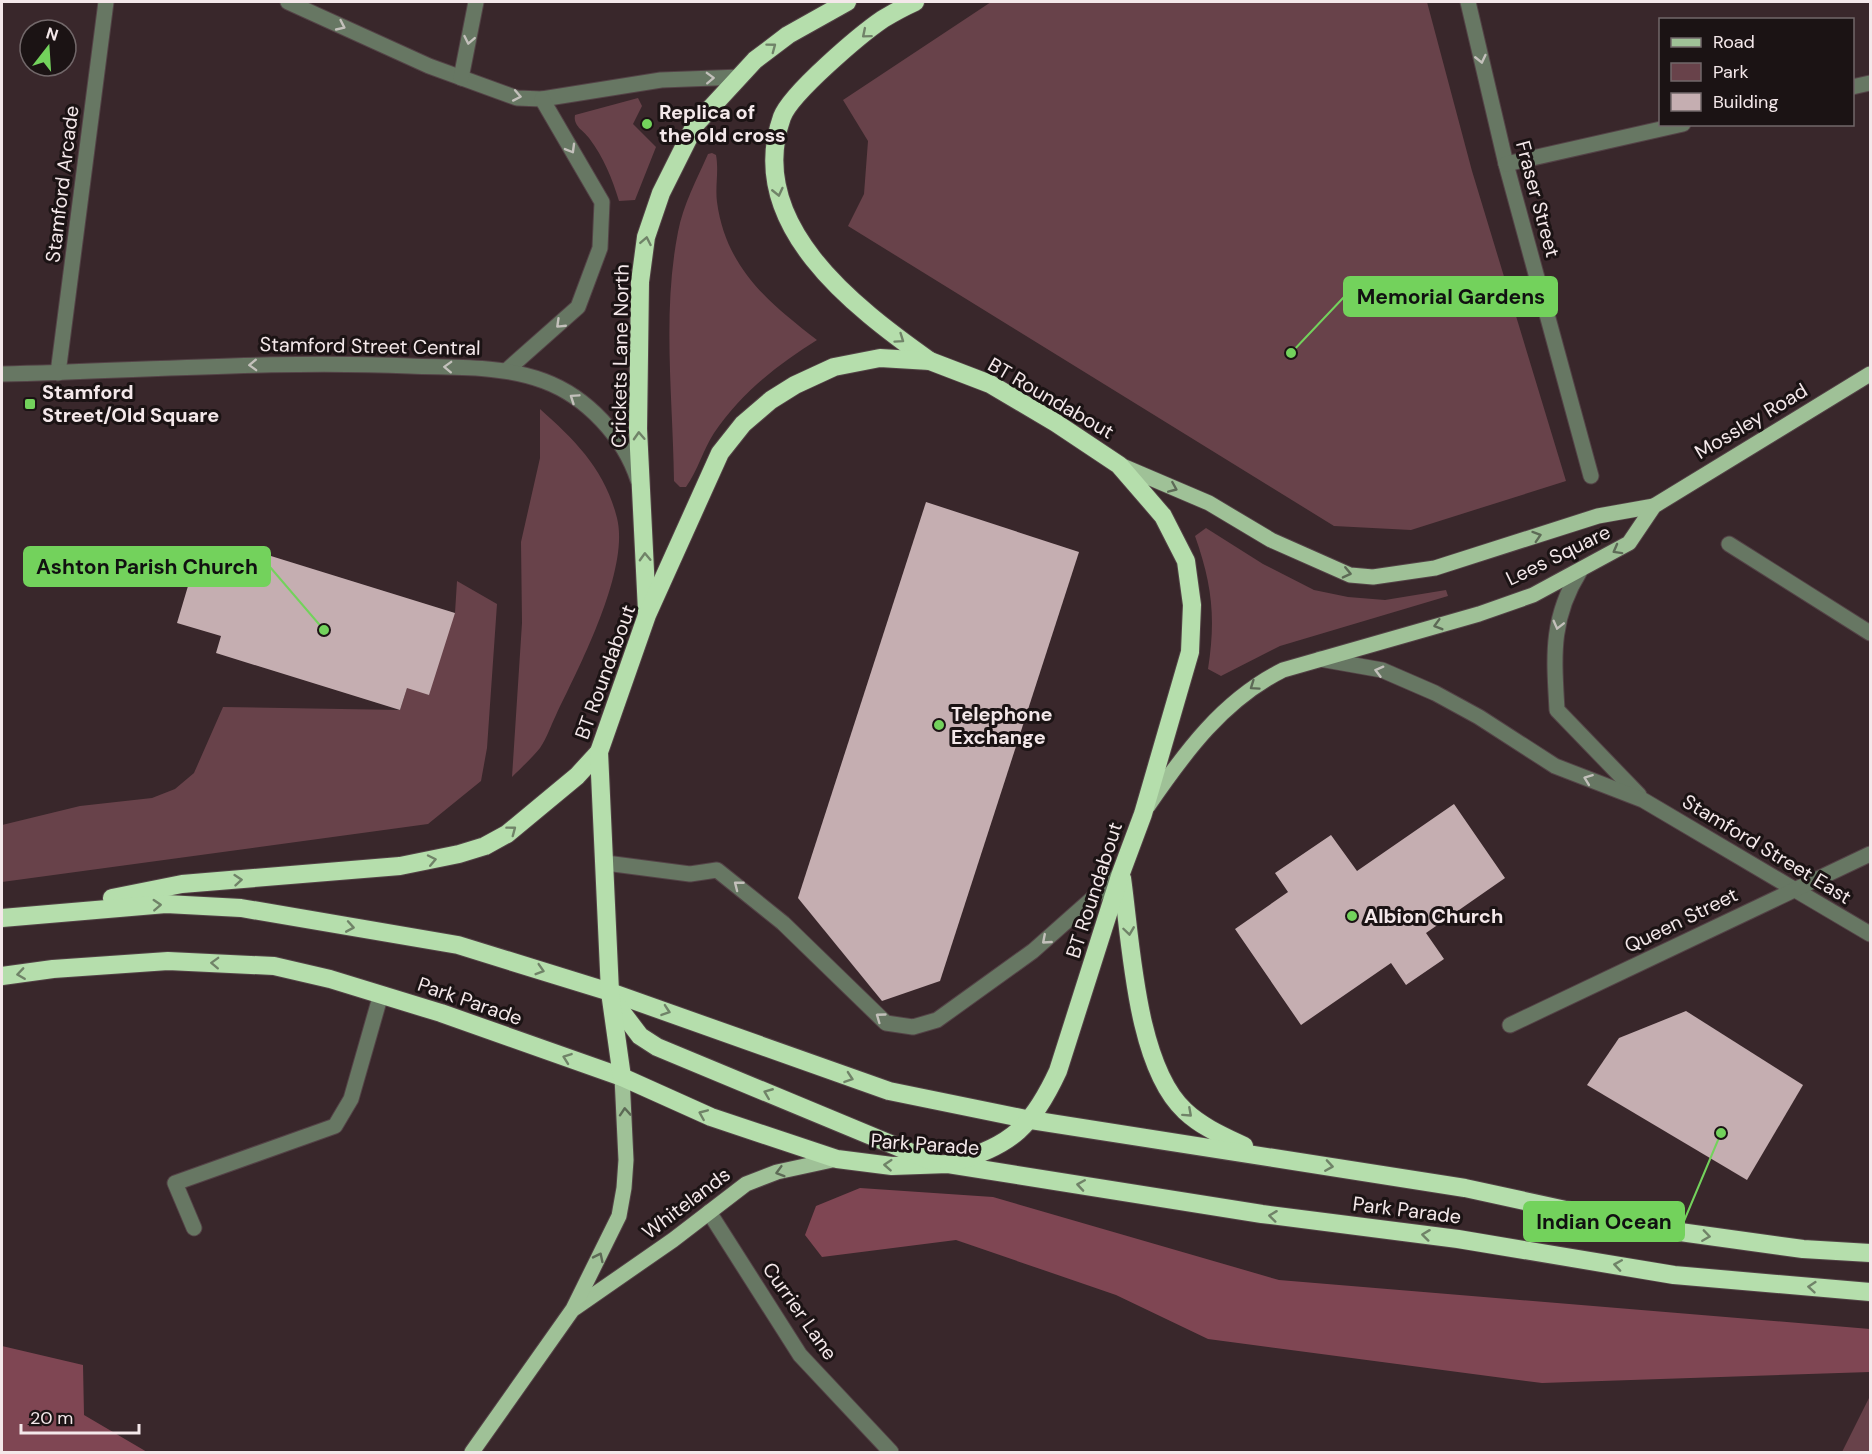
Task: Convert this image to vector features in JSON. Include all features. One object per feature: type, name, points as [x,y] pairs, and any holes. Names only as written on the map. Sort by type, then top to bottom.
[{"type":"highway","name":"Crickets Lane North","points":[[647,615],[643,494],[638,429],[640,282],[646,237],[661,193],[695,125],[755,60],[788,35],[847,2]]},
{"type":"highway","points":[[915,2],[882,20],[813,79],[783,114],[775,148],[774,176],[781,207],[795,234],[819,264],[838,286],[887,330],[930,361]]},
{"type":"highway","name":"BT Roundabout","points":[[622,1077],[610,992],[606,863],[599,752],[647,615],[720,453],[742,424],[771,399],[834,367],[880,358],[930,361],[990,384],[1056,423],[1119,465],[1163,516],[1186,561],[1192,605],[1190,652],[1143,814],[1121,873],[1067,1048],[1044,1101],[1031,1120],[1001,1145],[984,1154],[943,1164]]},
{"type":"highway","points":[[36,914],[182,884],[400,866],[459,854],[485,846],[507,834],[568,783],[599,752]]},
{"type":"highway","points":[[1121,873],[1142,1014],[1157,1069],[1183,1109],[1202,1125],[1271,1156]]},
{"type":"highway","name":"Park Parade","points":[[2,918],[166,904],[241,908],[458,945],[610,992],[866,1085],[1031,1120],[1465,1188],[1644,1227],[1803,1249],[1870,1253]]},
{"type":"highway","name":"Park Parade","points":[[2,976],[53,969],[168,961],[274,966],[381,994],[622,1077],[711,1117],[837,1159],[892,1166],[943,1164],[1262,1215],[1458,1239],[1674,1275],[1870,1292]]},
{"type":"highway","points":[[610,992],[616,1008],[627,1023],[640,1036],[657,1047],[943,1164]]},
{"type":"main road","name":"Mossley Road","points":[[1654,506],[1870,374]]},
{"type":"main road","name":"Lees Square","points":[[1119,465],[1209,503],[1270,540],[1350,575],[1374,577],[1435,568],[1598,516],[1654,506]]},
{"type":"main road","name":"Lees Square","points":[[1143,814],[1186,753],[1239,696],[1283,670],[1479,614],[1533,595],[1629,543],[1654,506]]},
{"type":"main road","name":"Whitelands","points":[[472,1452],[573,1309],[619,1216],[624,1188],[626,1147],[622,1077]]},
{"type":"main road","name":"Whitelands","points":[[573,1309],[746,1184],[777,1172],[837,1159]]},
{"type":"street","name":"Stamford Arcade","points":[[58,373],[106,2]]},
{"type":"street","points":[[288,2],[461,78],[517,98],[542,99],[661,81],[741,77]]},
{"type":"street","points":[[461,78],[476,2]]},
{"type":"street","name":"Fraser Street","points":[[1468,2],[1506,164],[1591,476]]},
{"type":"street","points":[[1854,87],[1870,83]]},
{"type":"street","points":[[507,370],[578,307],[600,248],[602,202],[542,99]]},
{"type":"street","points":[[1506,164],[1674,126]]},
{"type":"street","name":"Stamford Street Central","points":[[2,374],[319,362],[507,370],[546,382],[574,397],[598,417],[618,439],[634,466],[643,494]]},
{"type":"street","points":[[1729,544],[1870,633]]},
{"type":"street","name":"Stamford Street East","points":[[1580,571],[1567,592],[1554,642],[1557,710],[1643,800]]},
{"type":"street","name":"Stamford Street East","points":[[1320,659],[1382,670],[1435,693],[1479,717],[1555,766],[1643,800],[1870,934]]},
{"type":"street","name":"Queen Street","points":[[1510,1025],[1870,854]]},
{"type":"street","points":[[606,863],[690,874],[717,870],[783,923],[886,1023],[913,1027],[937,1020],[1033,951],[1121,873]]},
{"type":"street","points":[[194,1228],[175,1183],[335,1126],[351,1100],[381,994]]},
{"type":"street","name":"Currier Lane","points":[[709,1212],[800,1355],[891,1452]]},
{"type":"green space","points":[[991,2],[1427,2],[1472,171],[1566,481],[1411,530],[1334,526],[848,226],[864,194],[868,141],[843,100]]},
{"type":"green space","points":[[638,98],[642,106],[633,124],[656,147],[635,200],[619,201],[603,161],[589,138],[577,125],[575,115]]},
{"type":"green space","points":[[708,154],[716,155],[717,161],[717,202],[722,225],[740,265],[766,297],[817,340],[774,370],[736,405],[714,433],[686,487],[680,487],[674,481],[670,294],[673,263],[683,212]]},
{"type":"green space","points":[[540,409],[566,433],[597,471],[612,501],[617,518],[619,539],[609,591],[589,645],[542,744],[512,777],[522,623],[521,542],[540,458]]},
{"type":"green space","points":[[1206,528],[1263,564],[1314,590],[1348,597],[1385,600],[1446,590],[1448,596],[1280,646],[1221,676],[1208,669],[1212,633],[1211,601],[1195,536]]},
{"type":"green space","points":[[457,581],[497,604],[487,748],[481,781],[428,824],[2,882],[2,825],[80,806],[152,798],[175,789],[194,773],[223,707],[400,710],[407,688],[455,613]]},
{"type":"green space","points":[[1870,1396],[1870,1452],[1842,1452]]},
{"type":"shaded area","points":[[860,1188],[993,1197],[1279,1280],[1870,1329],[1870,1372],[1542,1383],[1208,1339],[1116,1295],[956,1240],[822,1257],[805,1235],[816,1206]]},
{"type":"shaded area","points":[[2,1346],[83,1365],[84,1415],[147,1452],[2,1452]]},
{"type":"building","name":"Telephone Exchange","points":[[926,502],[1079,552],[940,981],[882,1001],[798,898]]},
{"type":"building","points":[[199,549],[244,563],[248,549],[455,613],[429,695],[407,688],[400,710],[216,653],[221,636],[177,623]]},
{"type":"building","name":"Albion Church","points":[[1454,804],[1505,878],[1426,933],[1444,959],[1406,985],[1391,963],[1301,1025],[1235,929],[1288,892],[1275,873],[1331,835],[1357,871]]},
{"type":"building","points":[[1686,1011],[1803,1085],[1747,1180],[1587,1085],[1619,1038]]},
{"type":"place","name":"Replica of the old cross","points":[[647,124]]},
{"type":"place","name":"Memorial Gardens","points":[[1291,353]]},
{"type":"place","name":"Stamford Street/Old Square","points":[[30,404]]},
{"type":"place","name":"Ashton Parish Church","points":[[324,630]]},
{"type":"place","name":"Telephone Exchange","points":[[939,725]]},
{"type":"place","name":"Albion Church","points":[[1352,916]]},
{"type":"place","name":"Indian Ocean","points":[[1721,1133]]}]
